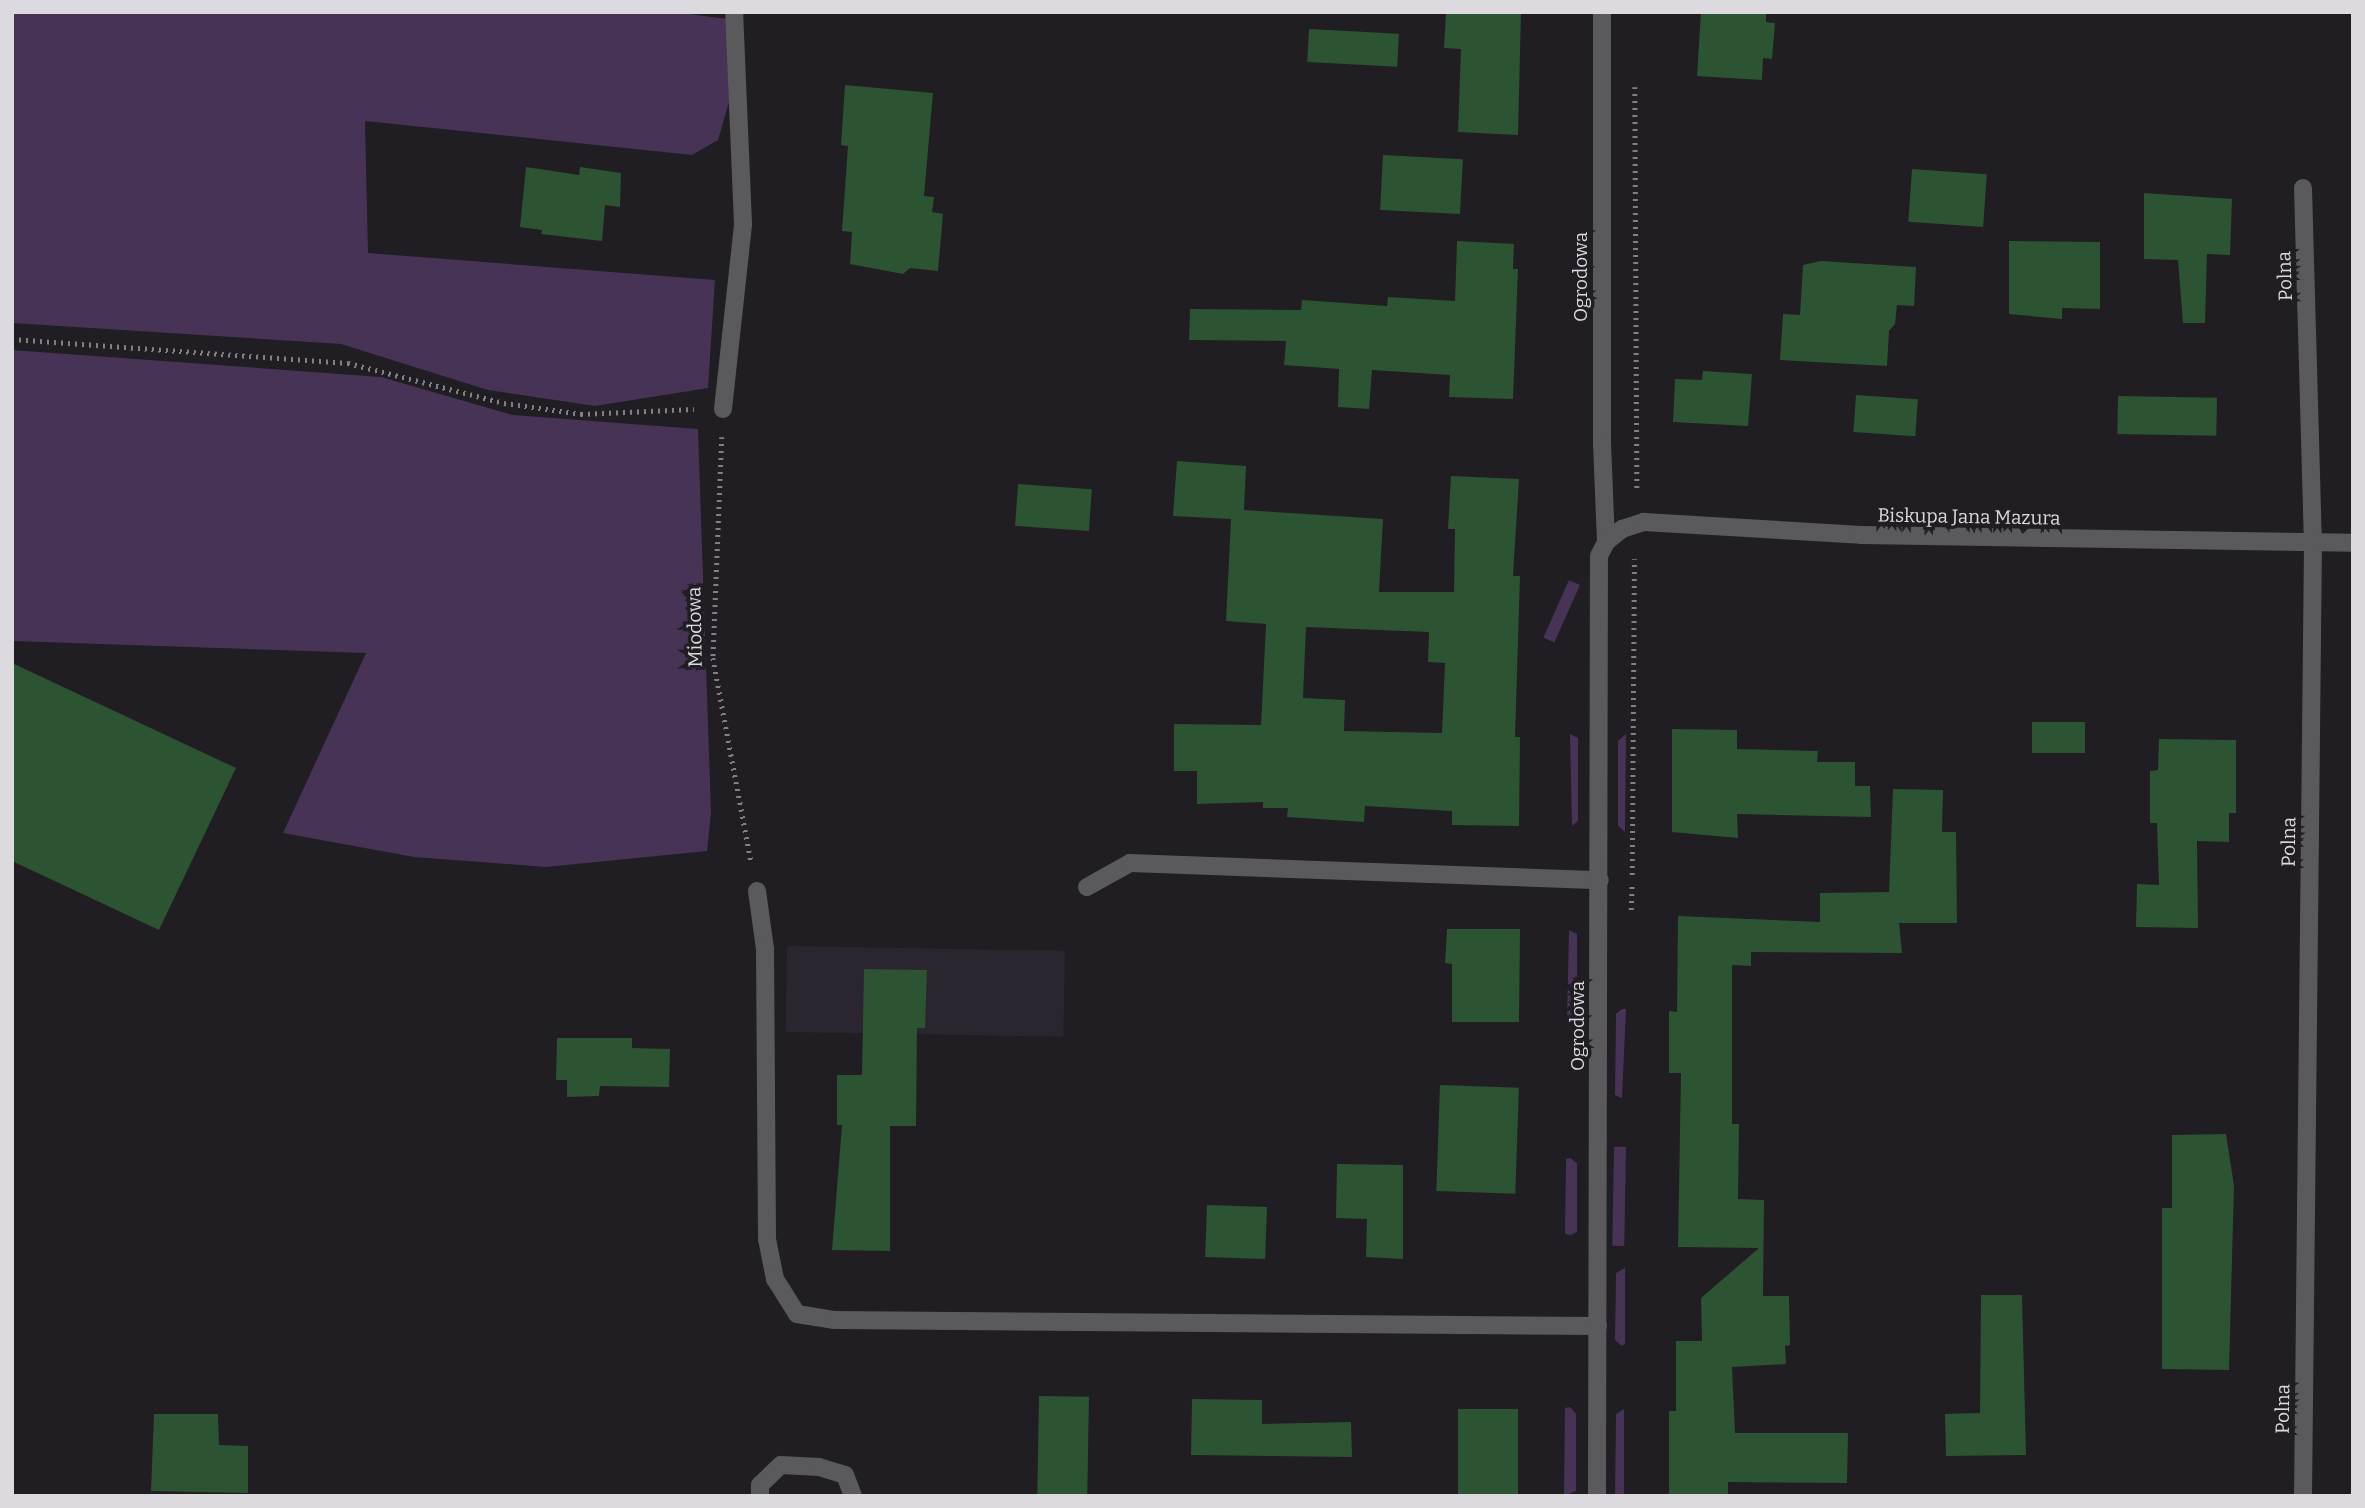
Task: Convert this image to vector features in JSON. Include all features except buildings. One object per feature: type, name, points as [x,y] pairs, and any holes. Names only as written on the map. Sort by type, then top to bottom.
[{"type":"street","points":[[723,408],[743,224],[734,12]]},
{"type":"street","name":"Ogrodowa","points":[[1597,1496],[1602,12]]},
{"type":"street","name":"Polna","points":[[2303,188],[2313,543],[2304,1496]]},
{"type":"street","name":"Biskupa Jana Mazura","points":[[1602,549],[1622,529],[1644,522],[1900,536],[2353,543]]},
{"type":"street","points":[[1087,887],[1130,863],[1600,880]]},
{"type":"street","points":[[757,891],[765,949],[766,1239],[775,1279],[797,1314],[834,1320],[1598,1326]]},
{"type":"street","points":[[760,1496],[760,1485],[781,1465],[819,1466],[845,1475],[853,1496]]},
{"type":"path","points":[[1635,82],[1637,494]]},
{"type":"path","points":[[12,339],[348,363],[504,403],[581,414],[723,408]]},
{"type":"path","name":"Miodowa","points":[[723,408],[713,658],[757,891]]},
{"type":"shaded area","points":[[12,12],[675,12],[727,19],[729,102],[718,140],[692,155],[365,121],[368,253],[715,280],[708,388],[595,406],[488,390],[341,344],[12,323]]},
{"type":"shaded area","points":[[12,350],[381,377],[513,415],[698,429],[711,813],[707,851],[546,867],[414,857],[283,833],[366,653],[12,641]]},
{"type":"shaded area","points":[[1569,580],[1580,585],[1554,642],[1543,638]]},
{"type":"shaded area","points":[[1570,734],[1578,738],[1578,821],[1572,826]]},
{"type":"shaded area","points":[[1626,734],[1625,832],[1618,826],[1618,741]]},
{"type":"shaded area","points":[[1569,930],[1577,934],[1577,1016],[1567,1022]]},
{"type":"shaded area","points":[[787,946],[1065,951],[1063,1037],[785,1032]]},
{"type":"shaded area","points":[[1626,1009],[1622,1098],[1615,1095],[1616,1014]]},
{"type":"shaded area","points":[[1614,1147],[1626,1147],[1624,1246],[1612,1246]]},
{"type":"shaded area","points":[[1570,1158],[1577,1163],[1577,1232],[1571,1235],[1565,1234],[1566,1159]]},
{"type":"shaded area","points":[[1625,1268],[1625,1344],[1622,1346],[1615,1340],[1616,1273]]},
{"type":"shaded area","points":[[1570,1407],[1576,1414],[1576,1491],[1564,1496],[1565,1408]]},
{"type":"shaded area","points":[[1624,1409],[1624,1496],[1615,1496],[1616,1414]]}]
